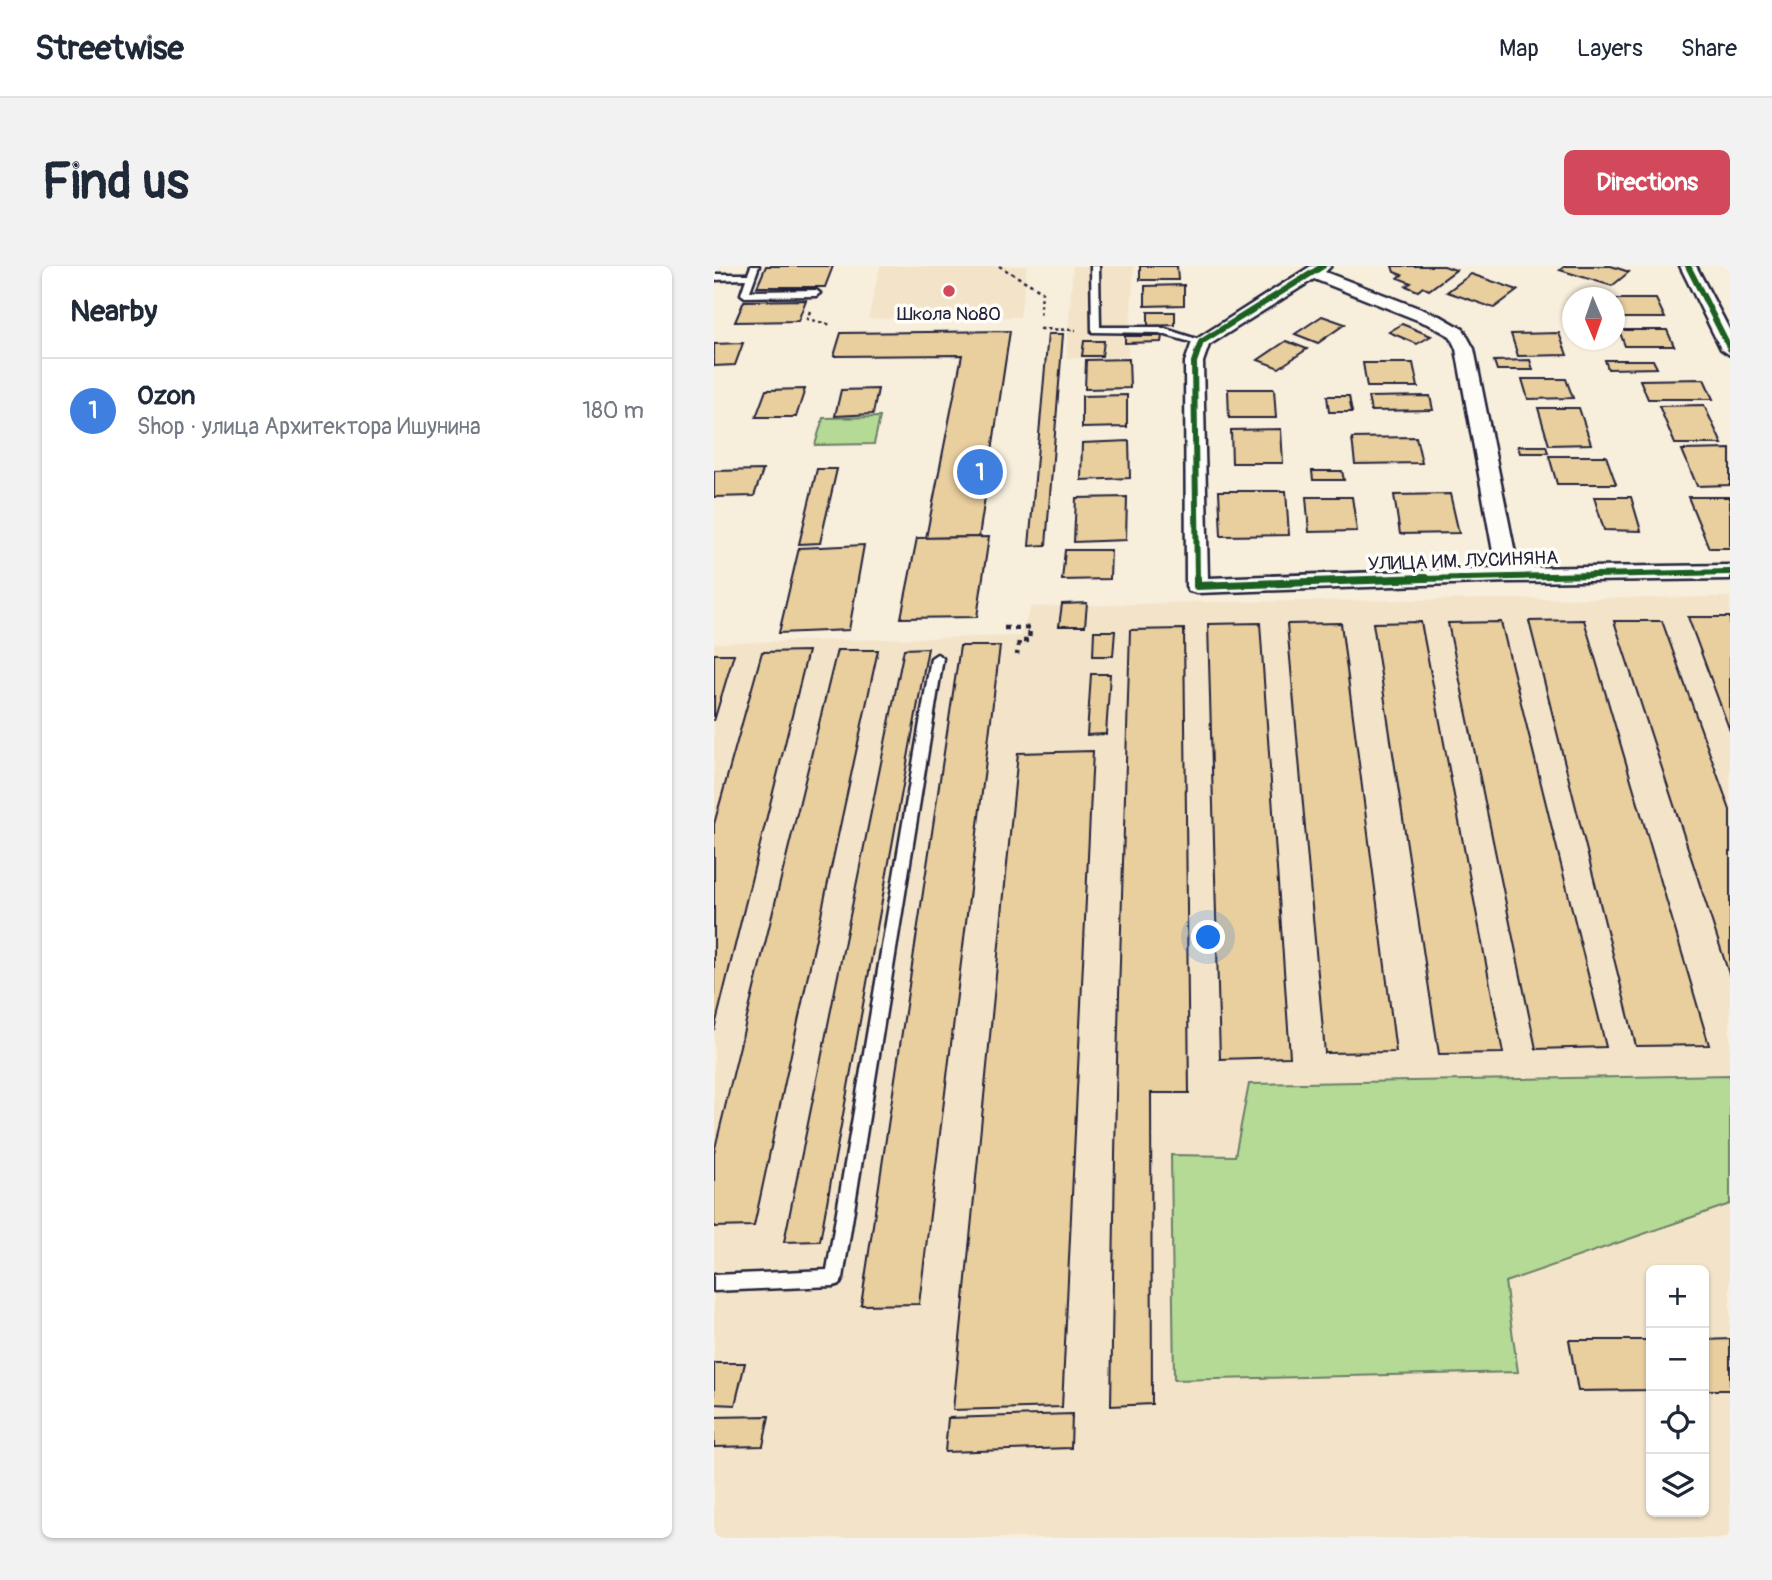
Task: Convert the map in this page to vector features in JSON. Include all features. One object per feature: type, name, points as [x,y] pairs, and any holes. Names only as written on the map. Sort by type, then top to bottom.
[{"type":"street","points":[[1688,266],[1730,349]]},
{"type":"street","points":[[1201,342],[1318,269],[1436,321],[1457,333],[1465,349],[1508,575]]},
{"type":"street","name":"УЛИЦА ИМ. ЛУСИНЯНА","points":[[1201,342],[1194,362],[1197,586],[1508,575],[1730,572]]},
{"type":"lane","points":[[755,266],[745,294],[816,293]]},
{"type":"lane","points":[[1095,266],[1095,330],[1159,330],[1201,342]]},
{"type":"lane","points":[[714,277],[752,276]]},
{"type":"lane","points":[[714,1283],[834,1279],[937,658]]},
{"type":"path","points":[[999,266],[1042,292],[1041,319]]},
{"type":"path","points":[[1040,329],[1095,330]]},
{"type":"path","points":[[1004,628],[1030,628],[1029,641],[1019,641],[1017,655]]},
{"type":"shaded area","name":"Школа №80","points":[[880,266],[1027,266],[1020,317],[868,319]]},
{"type":"shaded area","points":[[1073,266],[1134,266],[1128,357],[1066,358]]},
{"type":"shaded area","points":[[1730,597],[1730,1075],[1250,1084],[1235,1157],[1171,1156],[1174,1380],[1518,1372],[1505,1282],[1730,1204],[1730,1538],[714,1538],[714,643],[1020,636],[1031,607],[1200,602]]},
{"type":"green space","points":[[880,417],[874,444],[815,445],[823,418]]},
{"type":"green space","points":[[1730,1075],[1730,1204],[1505,1282],[1518,1372],[1174,1380],[1171,1155],[1235,1156],[1249,1084]]},
{"type":"building","points":[[766,266],[833,266],[825,287],[757,287]]},
{"type":"building","points":[[1140,266],[1177,266],[1178,280],[1140,280]]},
{"type":"building","points":[[1392,266],[1444,266],[1456,270],[1429,290],[1423,287],[1418,291],[1406,286],[1411,283],[1398,278],[1402,275],[1394,272]]},
{"type":"building","points":[[1565,266],[1611,266],[1629,272],[1612,286],[1560,270]]},
{"type":"building","points":[[1471,274],[1518,290],[1494,308],[1447,292]]},
{"type":"building","points":[[1184,285],[1184,305],[1145,306],[1145,286]]},
{"type":"building","points":[[1625,299],[1656,299],[1665,318],[1625,318]]},
{"type":"building","points":[[806,300],[798,321],[735,322],[744,301]]},
{"type":"building","points":[[1148,312],[1175,312],[1175,325],[1148,326]]},
{"type":"building","points":[[1322,316],[1345,324],[1318,343],[1295,334]]},
{"type":"building","points":[[1402,324],[1431,336],[1417,344],[1389,332]]},
{"type":"building","points":[[1625,330],[1667,330],[1674,346],[1625,346]]},
{"type":"building","points":[[1010,331],[979,537],[926,538],[962,355],[834,356],[841,333]]},
{"type":"building","points":[[1559,333],[1562,350],[1565,350],[1567,355],[1518,356],[1511,334]]},
{"type":"building","points":[[1048,334],[1063,334],[1046,545],[1029,546]]},
{"type":"building","points":[[1125,336],[1162,336],[1161,342],[1125,343]]},
{"type":"building","points":[[1084,341],[1104,341],[1102,356],[1082,356]]},
{"type":"building","points":[[1286,341],[1307,349],[1279,368],[1258,360]]},
{"type":"building","points":[[743,343],[735,365],[714,366],[714,344]]},
{"type":"building","points":[[1129,359],[1130,388],[1085,389],[1086,360]]},
{"type":"building","points":[[1530,360],[1533,370],[1497,370],[1494,361]]},
{"type":"building","points":[[1605,360],[1653,360],[1657,368],[1608,369]]},
{"type":"building","points":[[1363,363],[1413,363],[1418,387],[1367,387]]},
{"type":"building","points":[[1522,379],[1566,379],[1573,398],[1528,399]]},
{"type":"building","points":[[1704,379],[1713,399],[1648,399],[1640,380]]},
{"type":"building","points":[[805,389],[796,417],[756,417],[766,390]]},
{"type":"building","points":[[878,389],[873,414],[835,416],[841,390]]},
{"type":"building","points":[[1228,389],[1274,389],[1276,418],[1229,418]]},
{"type":"building","points":[[1127,395],[1127,427],[1082,428],[1082,396]]},
{"type":"building","points":[[1327,396],[1349,396],[1352,412],[1329,412]]},
{"type":"building","points":[[1430,396],[1433,410],[1371,411],[1368,397]]},
{"type":"building","points":[[1704,405],[1722,444],[1675,444],[1659,406]]},
{"type":"building","points":[[1538,408],[1579,408],[1591,444],[1549,445]]},
{"type":"building","points":[[1281,429],[1283,463],[1232,463],[1231,430]]},
{"type":"building","points":[[1416,437],[1422,463],[1355,464],[1352,438]]},
{"type":"building","points":[[1129,441],[1130,478],[1081,480],[1082,443]]},
{"type":"building","points":[[1518,446],[1546,446],[1548,453],[1520,453]]},
{"type":"building","points":[[1730,449],[1730,485],[1697,486],[1682,450]]},
{"type":"building","points":[[1549,456],[1606,456],[1616,484],[1557,484]]},
{"type":"building","points":[[817,469],[837,469],[820,543],[799,544]]},
{"type":"building","points":[[763,470],[754,496],[714,497],[714,471]]},
{"type":"building","points":[[1312,471],[1342,471],[1344,480],[1313,480]]},
{"type":"building","points":[[1219,491],[1286,491],[1289,535],[1221,536]]},
{"type":"building","points":[[1450,494],[1459,533],[1400,534],[1394,495]]},
{"type":"building","points":[[1127,497],[1126,540],[1074,542],[1076,498]]},
{"type":"building","points":[[1306,497],[1352,497],[1357,531],[1309,532]]},
{"type":"building","points":[[1594,497],[1631,497],[1641,531],[1604,530]]},
{"type":"building","points":[[1688,497],[1730,497],[1730,548],[1709,548]]},
{"type":"building","points":[[989,537],[977,617],[901,618],[917,538]]},
{"type":"building","points":[[864,545],[849,630],[779,633],[799,548]]},
{"type":"building","points":[[1065,550],[1111,550],[1110,579],[1062,580]]},
{"type":"building","points":[[1087,603],[1085,626],[1059,626],[1062,604]]},
{"type":"building","points":[[1688,617],[1730,617],[1730,731]]},
{"type":"building","points":[[1584,620],[1709,1045],[1636,1046],[1529,621]]},
{"type":"building","points":[[1614,621],[1662,621],[1730,810],[1730,977]]},
{"type":"building","points":[[1421,622],[1503,1053],[1439,1054],[1373,623]]},
{"type":"building","points":[[1501,622],[1606,1047],[1536,1049],[1448,623]]},
{"type":"building","points":[[1260,623],[1290,1057],[1220,1059],[1208,624]]},
{"type":"building","points":[[1341,623],[1396,1052],[1325,1053],[1287,624]]},
{"type":"building","points":[[1184,629],[1189,1093],[1151,1093],[1152,1404],[1111,1406],[1116,1094],[1130,630]]},
{"type":"building","points":[[1094,631],[1115,631],[1113,656],[1093,656]]},
{"type":"building","points":[[960,646],[1000,646],[919,1304],[861,1305]]},
{"type":"building","points":[[928,648],[820,1241],[784,1242],[904,649]]},
{"type":"building","points":[[837,650],[878,650],[754,1226],[714,1227],[714,1152]]},
{"type":"building","points":[[808,651],[714,1030],[714,824],[762,652]]},
{"type":"building","points":[[714,654],[734,654],[714,721]]},
{"type":"building","points":[[1091,674],[1110,674],[1106,734],[1087,735]]},
{"type":"building","points":[[1093,751],[1062,1407],[953,1410],[1018,753]]},
{"type":"building","points":[[1730,1339],[1730,1390],[1709,1390],[1709,1340]]},
{"type":"building","points":[[1569,1340],[1646,1340],[1646,1390],[1578,1391]]},
{"type":"building","points":[[714,1363],[745,1363],[735,1405],[714,1404]]},
{"type":"building","points":[[1072,1414],[1071,1448],[945,1452],[948,1418]]},
{"type":"building","points":[[769,1416],[763,1446],[714,1447],[714,1417]]},
{"type":"cycle path","points":[[1323,266],[1201,342],[1194,362],[1197,586],[1508,575],[1730,572]]},
{"type":"cycle path","points":[[1688,266],[1730,349]]},
{"type":"place","name":"Школа №80","points":[[949,291]]},
{"type":"place","name":"Ozon","points":[[980,472]]}]
